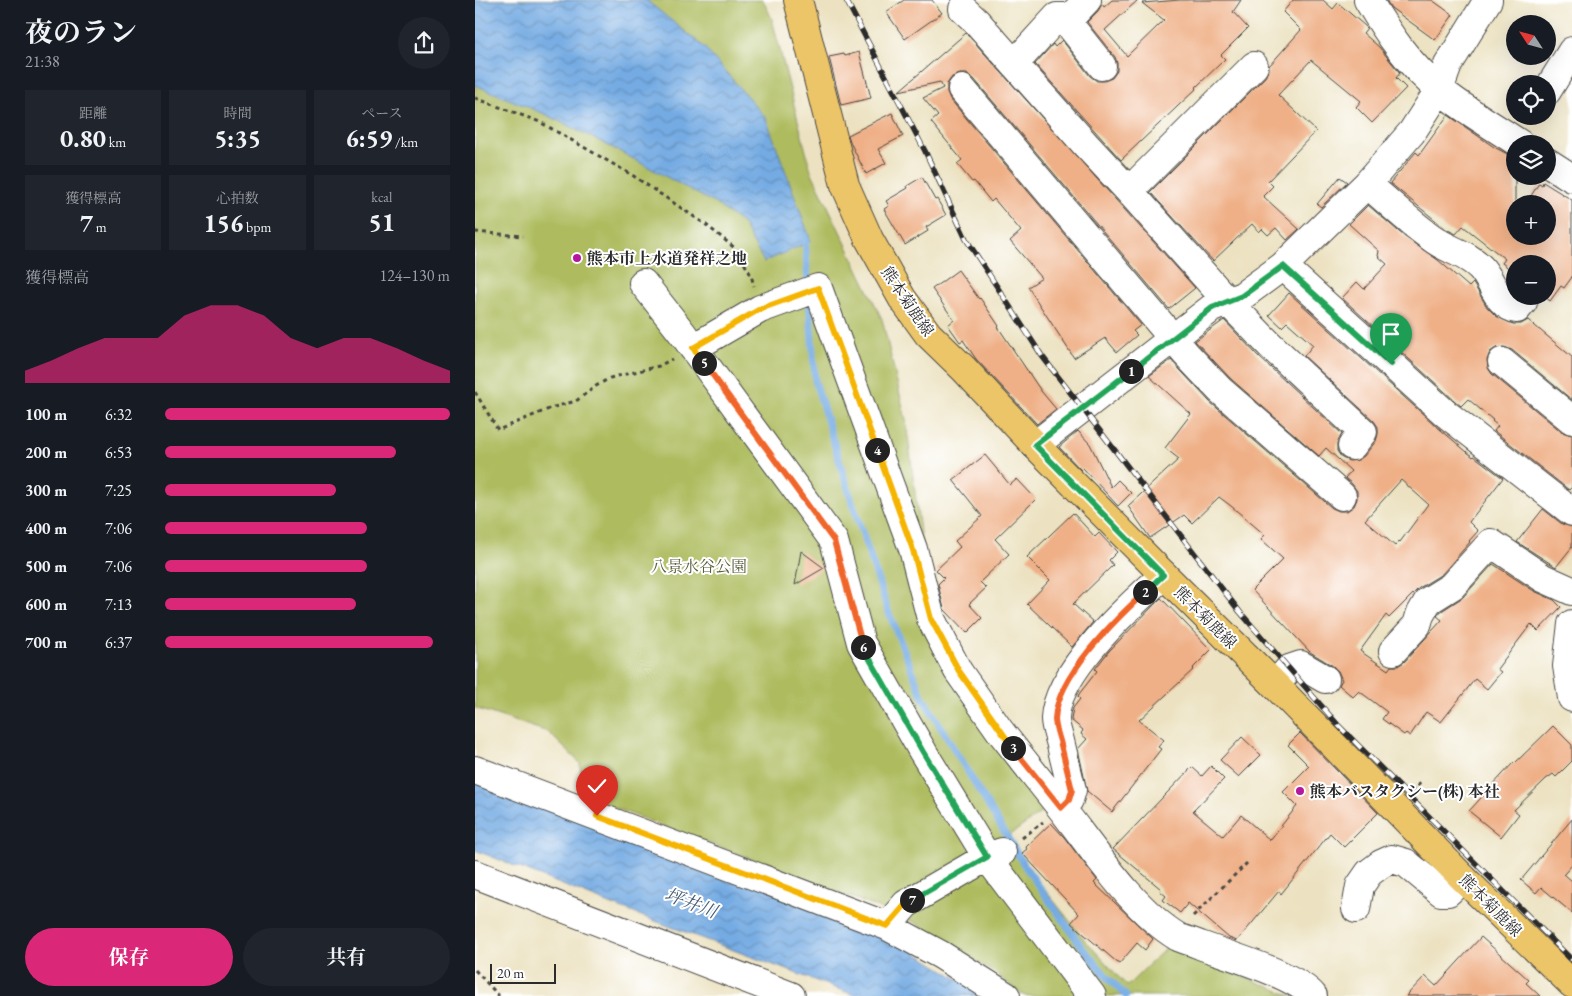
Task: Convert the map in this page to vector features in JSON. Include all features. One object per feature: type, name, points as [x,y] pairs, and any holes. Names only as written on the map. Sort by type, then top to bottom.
[{"type":"main road","name":"熊本菊鹿線","points":[[798,0],[845,185],[869,239],[901,298],[927,334],[964,369],[1035,445],[1163,575],[1275,684],[1463,878],[1570,978]]},
{"type":"street","points":[[1015,64],[1057,17],[1071,17],[1087,0]]},
{"type":"street","points":[[1368,0],[1387,31],[1416,67],[1439,90],[1506,135]]},
{"type":"street","points":[[1035,445],[1212,308],[1242,296],[1283,266],[1367,184],[1412,132],[1439,90],[1448,65],[1487,0]]},
{"type":"street","points":[[963,9],[1015,64],[1228,302],[1269,345],[1363,432],[1352,446]]},
{"type":"street","points":[[1064,18],[1102,66]]},
{"type":"street","points":[[1556,77],[1572,51]]},
{"type":"street","points":[[1129,191],[1254,66]]},
{"type":"street","points":[[962,89],[1185,354],[1220,390],[1342,496]]},
{"type":"street","points":[[1556,168],[1572,178]]},
{"type":"street","points":[[1367,184],[1433,240],[1469,258],[1481,268],[1502,302],[1510,308],[1517,309],[1520,305]]},
{"type":"street","points":[[1283,266],[1445,413],[1572,512]]},
{"type":"street","points":[[1486,275],[1506,284]]},
{"type":"street","points":[[643,283],[693,348],[834,541],[861,643],[923,752],[1092,996]]},
{"type":"street","points":[[693,348],[760,309],[806,292],[913,550],[931,619],[964,679],[1000,731],[1128,893],[1152,918],[1179,937],[1284,977],[1309,991],[1313,996]]},
{"type":"street","points":[[1502,362],[1572,420]]},
{"type":"street","points":[[1393,651],[1417,625],[1428,601],[1453,586],[1491,543],[1543,578],[1572,591]]},
{"type":"street","points":[[1061,808],[1069,800],[1072,790],[1055,720],[1057,703],[1072,675],[1099,639],[1163,575]]},
{"type":"street","points":[[1572,624],[1567,666],[1572,698]]},
{"type":"street","points":[[1275,684],[1289,669],[1301,665],[1325,679]]},
{"type":"street","points":[[475,770],[887,926],[941,955],[1005,996]]},
{"type":"street","points":[[887,926],[906,904],[994,854]]},
{"type":"street","points":[[1356,910],[1361,886],[1369,873],[1392,859],[1406,863],[1441,892],[1448,892],[1463,878]]},
{"type":"street","points":[[475,874],[791,996]]},
{"type":"path","points":[[475,98],[540,122],[632,175],[705,224],[736,250],[751,275],[760,309]]},
{"type":"path","points":[[475,232],[523,236]]},
{"type":"path","points":[[475,392],[498,430],[576,401],[610,378],[659,366],[693,348]]},
{"type":"path","points":[[1179,937],[1191,918],[1247,863]]},
{"type":"path","points":[[475,970],[499,996]]},
{"type":"green space","name":"八景水谷公園","points":[[475,0],[763,0],[772,19],[811,171],[882,319],[906,420],[927,588],[963,672],[1062,797],[1009,836],[1035,877],[1084,939],[1127,986],[1168,946],[1292,996],[1024,996],[995,973],[914,922],[583,796],[580,763],[548,732],[475,708]]},
{"type":"water","points":[[475,0],[646,0],[703,46],[766,118],[811,241],[764,262],[742,223],[716,204],[617,150],[547,115],[475,85]]},
{"type":"water","name":"坪井川","points":[[475,777],[885,934],[986,996],[857,996],[615,906],[475,850]]},
{"type":"building","points":[[904,0],[932,0],[942,13],[905,39],[886,12]]},
{"type":"building","points":[[1112,0],[1138,0],[1105,30],[1127,56],[1164,20],[1142,3],[1180,0],[1241,0],[1233,12],[1248,28],[1221,55],[1225,59],[1121,160],[1035,64],[1053,44],[1055,47],[1062,40],[1090,76],[1097,81],[1112,78],[1117,71],[1115,57],[1087,22],[1102,4],[1104,7]]},
{"type":"building","points":[[1293,0],[1323,0],[1333,9],[1338,3],[1367,28],[1363,33],[1379,47],[1400,73],[1396,78],[1406,88],[1372,123],[1356,107],[1361,101],[1311,60],[1278,95],[1316,131],[1268,181],[1273,186],[1263,196],[1299,229],[1287,240],[1276,228],[1268,235],[1262,229],[1259,232],[1252,224],[1213,261],[1150,192],[1265,77],[1269,66],[1301,30],[1283,12]]},
{"type":"building","points":[[1386,0],[1432,0],[1453,15],[1435,40],[1391,8]]},
{"type":"building","points":[[966,33],[1195,288],[1169,309],[974,79],[967,74],[952,77],[947,84],[947,92],[950,99],[1141,325],[1133,331],[1137,335],[1117,352],[1105,338],[1074,358],[1028,287],[1042,278],[1010,241],[1021,231],[994,199],[991,202],[957,164],[962,160],[931,122],[938,116],[923,98],[943,88],[940,82],[899,91]]},
{"type":"building","points":[[859,52],[871,98],[841,105],[829,57],[844,54],[845,56]]},
{"type":"building","points":[[892,113],[903,136],[878,149],[886,163],[866,174],[848,135]]},
{"type":"building","points":[[1448,115],[1506,153],[1506,185],[1515,185],[1515,195],[1506,195],[1506,245],[1556,245],[1556,195],[1532,195],[1538,185],[1548,185],[1572,200],[1572,277],[1564,288],[1561,286],[1556,293],[1556,255],[1506,255],[1506,266],[1502,263],[1505,259],[1463,226],[1456,234],[1446,229],[1390,183],[1416,152],[1419,155]]},
{"type":"building","points":[[922,177],[946,215],[926,227],[928,231],[905,245],[884,209],[889,206],[886,201]]},
{"type":"building","points":[[1340,177],[1347,182],[1321,207],[1317,204]]},
{"type":"building","points":[[1368,205],[1405,237],[1438,260],[1469,287],[1473,283],[1487,307],[1496,316],[1513,324],[1521,324],[1528,320],[1572,357],[1572,400],[1512,350],[1504,347],[1496,348],[1490,352],[1487,360],[1488,368],[1492,374],[1562,432],[1572,435],[1572,487],[1569,490],[1494,431],[1498,426],[1468,399],[1461,406],[1455,401],[1342,298],[1357,282],[1364,289],[1387,264],[1378,256],[1379,251],[1349,224]]},
{"type":"building","points":[[958,270],[980,298],[1041,391],[1056,409],[1037,424],[976,359],[963,340],[960,342],[948,325],[954,320],[932,289]]},
{"type":"building","points":[[1289,293],[1435,425],[1473,457],[1503,478],[1469,522],[1478,531],[1470,542],[1442,574],[1419,588],[1389,618],[1386,615],[1360,651],[1388,670],[1391,666],[1398,666],[1404,662],[1442,620],[1437,616],[1440,612],[1463,597],[1493,564],[1534,591],[1554,600],[1561,607],[1538,631],[1531,624],[1497,669],[1501,672],[1487,689],[1475,679],[1441,722],[1426,712],[1410,736],[1406,733],[1404,735],[1382,719],[1387,712],[1359,691],[1353,697],[1339,685],[1342,680],[1338,671],[1310,652],[1252,590],[1283,559],[1261,539],[1265,535],[1231,506],[1219,497],[1192,523],[1184,515],[1150,538],[1128,506],[1179,459],[1165,448],[1191,414],[1149,376],[1171,360],[1210,402],[1332,508],[1339,511],[1347,511],[1354,506],[1357,499],[1357,491],[1345,478],[1351,471],[1326,448],[1319,456],[1231,379],[1195,341],[1224,320],[1258,356],[1342,434],[1337,444],[1337,451],[1342,458],[1349,461],[1358,460],[1364,456],[1376,441],[1378,427],[1374,421],[1304,356],[1313,345],[1287,322],[1282,327],[1269,315]],"holes":[[[1401,480],[1428,504],[1395,546],[1365,520]]]},
{"type":"building","points":[[1078,431],[1090,444],[1111,487],[1118,480],[1131,493],[1118,506],[1083,468],[1081,470],[1059,447]]},
{"type":"building","points":[[985,455],[1010,485],[1017,479],[1036,499],[995,539],[1009,554],[980,582],[986,588],[969,604],[982,618],[967,633],[944,609],[938,584],[944,578],[936,570],[960,547],[955,541],[982,516],[953,480]]},
{"type":"building","points":[[1543,509],[1562,524],[1572,527],[1572,547],[1556,567],[1517,542]]},
{"type":"building","points":[[1073,513],[1095,537],[1099,533],[1117,552],[1109,560],[1113,565],[1073,604],[1093,622],[1072,647],[1027,604],[1050,580],[1027,557]]},
{"type":"building","points":[[801,551],[824,568],[795,585]]},
{"type":"building","points":[[1161,598],[1211,650],[1194,669],[1139,720],[1164,740],[1158,747],[1161,749],[1112,812],[1087,791],[1078,749],[1087,739],[1081,734],[1083,730],[1071,720],[1073,708],[1080,699],[1078,697],[1079,694],[1097,671],[1095,669],[1109,651]]},
{"type":"building","points":[[1553,726],[1572,745],[1572,761],[1556,777],[1553,774],[1546,779],[1514,810],[1519,814],[1501,837],[1469,811],[1513,763]]},
{"type":"building","points":[[1300,733],[1378,813],[1344,847],[1330,833],[1281,894],[1279,891],[1237,941],[1229,938],[1188,903],[1180,913],[1163,900],[1166,896],[1160,891],[1161,889],[1113,849],[1192,767],[1202,776],[1211,766],[1224,779],[1193,811],[1223,836],[1241,815],[1270,840],[1297,806],[1283,792],[1309,766],[1288,745]]},
{"type":"building","points":[[1242,737],[1261,755],[1239,777],[1220,760]]},
{"type":"building","points":[[1572,819],[1572,865],[1564,874],[1572,881],[1572,913],[1541,887],[1536,893],[1521,880]]},
{"type":"building","points":[[1051,823],[1097,880],[1094,883],[1153,939],[1145,950],[1137,943],[1119,964],[1071,923],[1079,914],[1022,853]]},
{"type":"building","points":[[1481,937],[1529,980],[1526,983],[1540,996],[1406,996],[1425,976],[1436,986]]},
{"type":"waterway","points":[[805,236],[808,285]]},
{"type":"waterway","points":[[809,298],[815,381],[887,608],[923,698],[1026,868],[1082,947],[1126,996]]},
{"type":"railway","points":[[846,0],[925,151],[966,239],[1042,356],[1240,612],[1339,726],[1572,960]]},
{"type":"place","name":"熊本市上水道発祥之地","points":[[577,258]]},
{"type":"place","name":"熊本バスタクシー(株) 本社","points":[[1300,791]]},
{"type":"route","points":[[597,816],[887,926],[906,904],[987,857],[923,752],[861,643],[834,541],[693,348],[760,309],[818,288],[913,550],[931,619],[959,671],[1000,731],[1061,808],[1069,800],[1072,790],[1055,720],[1057,703],[1072,675],[1099,639],[1163,575],[1035,445],[1212,308],[1242,296],[1283,266],[1391,364]]}]
